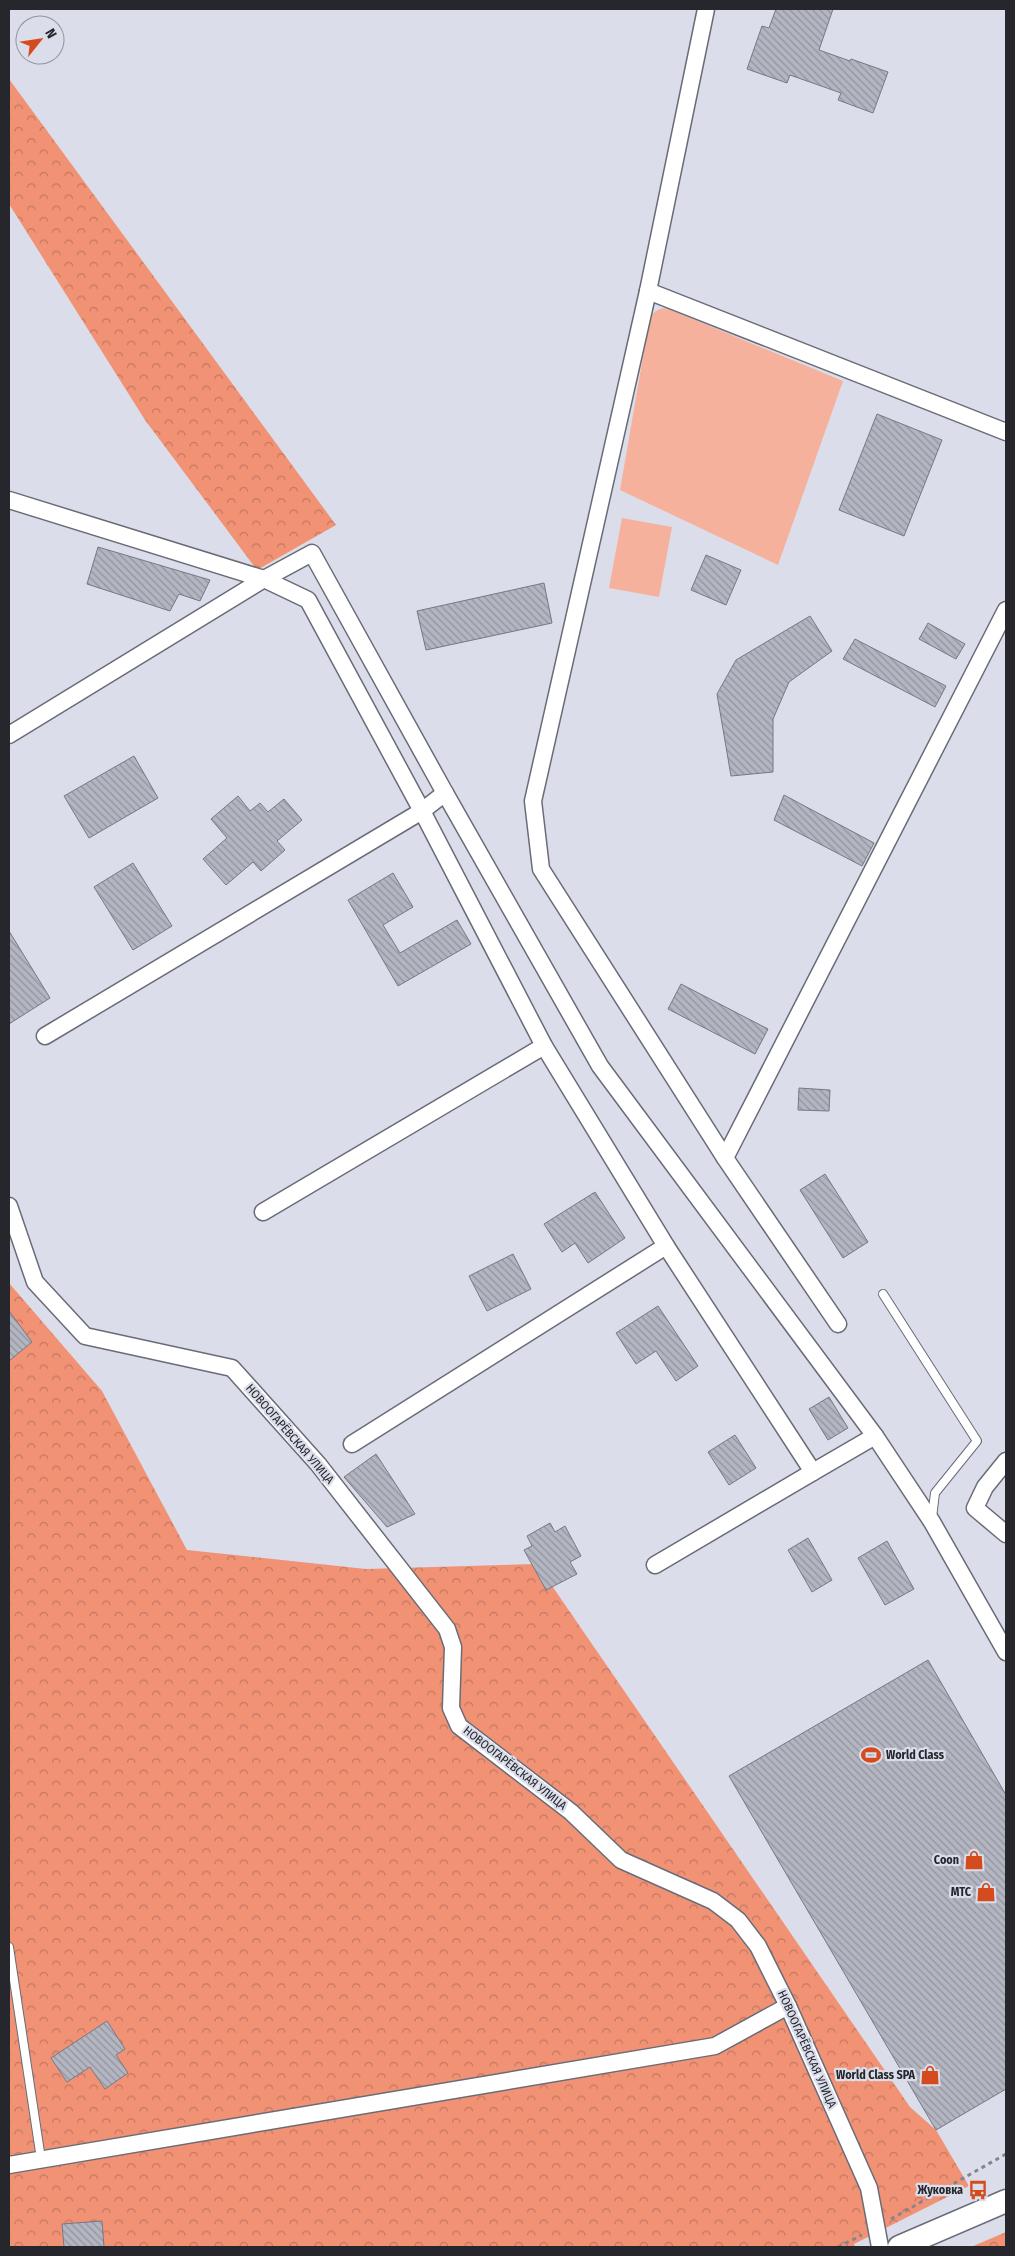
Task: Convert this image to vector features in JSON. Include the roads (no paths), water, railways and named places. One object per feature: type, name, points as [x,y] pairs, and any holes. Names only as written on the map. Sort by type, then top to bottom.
[{"type":"main road","points":[[899,2247],[1006,2201]]},
{"type":"street","points":[[706,9],[648,291],[533,801],[541,869],[725,1158],[838,1324]]},
{"type":"street","points":[[648,291],[1006,432]]},
{"type":"street","points":[[9,500],[264,579],[308,600],[422,811],[544,1046],[666,1246],[812,1472]]},
{"type":"street","points":[[9,735],[264,579],[312,553],[445,793],[600,1066],[875,1436],[932,1522],[1006,1652]]},
{"type":"street","points":[[725,1158],[1006,610]]},
{"type":"street","points":[[45,1036],[422,811],[445,793]]},
{"type":"street","points":[[263,1212],[544,1046]]},
{"type":"street","name":"НОВООГАРЁВСКАЯ УЛИЦА","points":[[9,1206],[35,1282],[85,1336],[232,1368],[318,1464],[447,1629],[453,1647],[451,1708],[459,1726],[571,1812],[621,1860],[713,1901],[738,1920],[758,1946],[788,2006],[869,2188],[880,2247]]},
{"type":"street","points":[[352,1444],[666,1246]]},
{"type":"street","points":[[655,1565],[875,1436]]},
{"type":"street","points":[[1006,1461],[985,1487],[975,1508],[1006,1534]]},
{"type":"street","points":[[9,2165],[715,2046],[788,2006]]},
{"type":"lane","points":[[883,1294],[977,1441],[935,1493],[932,1522]]},
{"type":"lane","points":[[9,1947],[41,2159]]},
{"type":"place","name":"World Class","points":[[871,1755]]},
{"type":"place","name":"Coon","points":[[974,1860]]},
{"type":"place","name":"МТС","points":[[986,1892]]},
{"type":"place","name":"World Class SPA","points":[[930,2075]]},
{"type":"place","name":"Жуковка","points":[[978,2190]]}]
